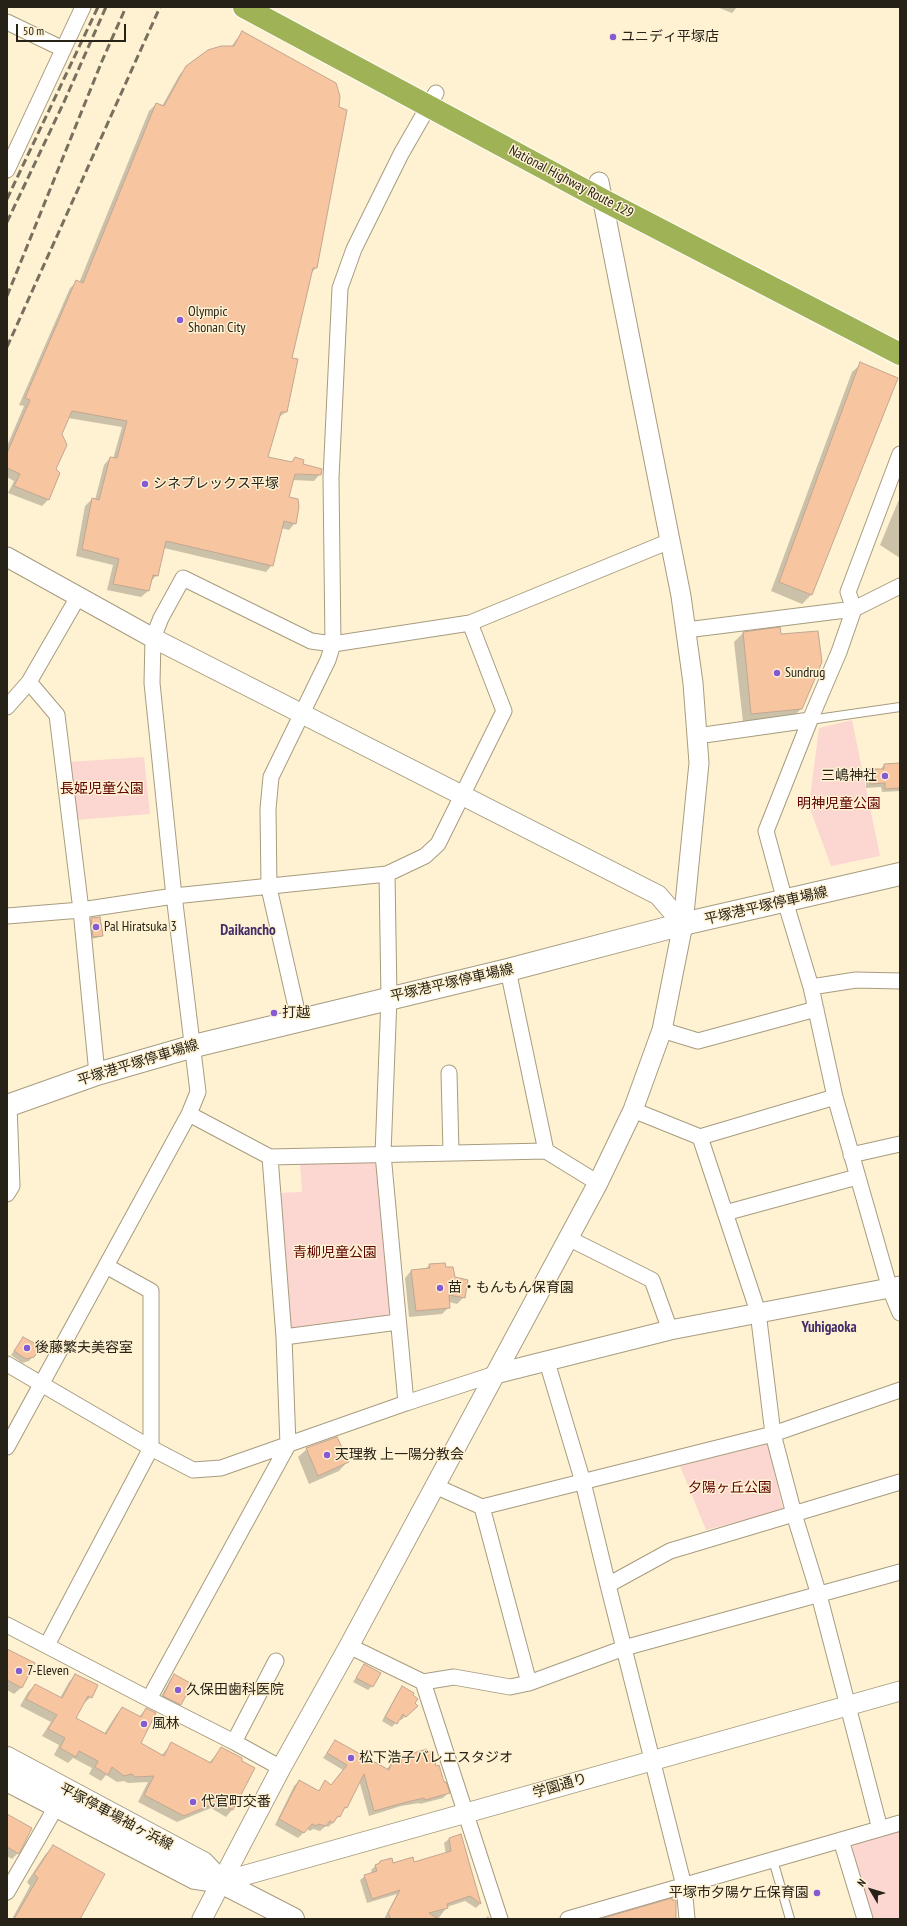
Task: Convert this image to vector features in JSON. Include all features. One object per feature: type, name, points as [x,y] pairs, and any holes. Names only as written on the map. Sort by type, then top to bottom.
[{"type":"highway","name":"National Highway Route 129","points":[[244,7],[432,99]]},
{"type":"highway","name":"National Highway Route 129","points":[[270,7],[432,99],[900,354]]},
{"type":"highway","name":"National Highway Route 129","points":[[601,191],[900,337]]},
{"type":"main road","name":"平塚港平塚停車場線","points":[[8,1105],[97,1074],[194,1046],[508,970],[683,924],[785,902],[900,874]]},
{"type":"main road","name":"平塚停車場袖ヶ浜線","points":[[7,1758],[200,1861],[221,1882],[293,1919]]},
{"type":"main road","name":"平塚停車場袖ヶ浜線","points":[[7,1780],[56,1807],[195,1878],[221,1882]]},
{"type":"street","points":[[7,170],[83,7]]},
{"type":"street","points":[[7,22],[64,49]]},
{"type":"street","points":[[299,1020],[269,888],[268,809],[271,778],[301,713],[328,660],[333,644],[331,478],[340,288],[357,242],[401,154],[432,99]]},
{"type":"street","points":[[202,1919],[281,1768],[598,1183],[634,1110],[662,1030],[683,924],[699,763],[686,630],[681,596],[601,191]]},
{"type":"street","points":[[900,454],[848,592],[854,609],[839,652],[766,831],[785,902],[811,987],[834,1097],[858,1177],[895,1287],[900,1313]]},
{"type":"street","points":[[7,1446],[189,1114],[198,1092],[194,1046],[174,896],[152,683],[153,638],[161,618],[182,578],[311,641],[333,644],[470,623],[670,541]]},
{"type":"street","points":[[7,557],[153,638],[461,794],[658,896],[683,924]]},
{"type":"street","points":[[686,630],[854,609],[900,586]]},
{"type":"street","points":[[7,707],[28,682],[78,597]]},
{"type":"street","points":[[7,916],[81,910],[174,896],[269,888],[387,874],[425,856],[438,844],[461,794],[504,711],[470,623]]},
{"type":"street","points":[[28,682],[57,715],[81,910],[97,1074]]},
{"type":"street","points":[[697,736],[810,720]]},
{"type":"street","points":[[387,874],[389,998],[384,1154],[406,1403]]},
{"type":"street","points":[[508,970],[546,1151]]},
{"type":"street","points":[[811,987],[856,980],[900,981]]},
{"type":"street","points":[[662,1030],[698,1041],[816,1009]]},
{"type":"street","points":[[449,1073],[451,1152]]},
{"type":"street","points":[[634,1110],[700,1138],[834,1097]]},
{"type":"street","points":[[7,1194],[12,1186],[8,1105]]},
{"type":"street","points":[[189,1114],[270,1157],[546,1151],[598,1183]]},
{"type":"street","points":[[700,1138],[758,1312],[773,1434],[794,1514],[819,1595],[880,1829]]},
{"type":"street","points":[[851,1155],[900,1144]]},
{"type":"street","points":[[149,1699],[288,1445],[284,1337],[270,1157]]},
{"type":"street","points":[[725,1213],[858,1177]]},
{"type":"street","points":[[568,1238],[652,1280],[670,1330]]},
{"type":"street","points":[[47,1645],[151,1448],[151,1291],[106,1266]]},
{"type":"street","points":[[7,1364],[151,1448],[193,1470],[207,1470],[221,1468],[406,1403],[495,1374],[670,1330],[895,1287]]},
{"type":"street","points":[[284,1337],[398,1322]]},
{"type":"street","points":[[547,1362],[582,1482],[684,1886],[686,1919]]},
{"type":"street","points":[[435,1486],[482,1507],[773,1434],[900,1390]]},
{"type":"street","points":[[608,1585],[670,1551],[900,1482]]},
{"type":"street","points":[[482,1507],[529,1683]]},
{"type":"street","points":[[348,1646],[423,1682],[454,1677],[510,1687],[529,1683],[624,1648],[900,1572]]},
{"type":"street","points":[[7,1625],[234,1742],[281,1768]]},
{"type":"street","points":[[234,1742],[276,1661]]},
{"type":"street","points":[[423,1682],[500,1919]]},
{"type":"street","name":"学園通り","points":[[221,1882],[652,1759],[900,1691]]},
{"type":"street","points":[[7,1892],[56,1807]]},
{"type":"street","points":[[568,1919],[900,1823]]},
{"type":"street","points":[[840,1840],[865,1919]]},
{"type":"lane","points":[[810,720],[900,707]]},
{"type":"lane","points":[[773,1860],[790,1919]]},
{"type":"green space","name":"明神児童公園","points":[[852,720],[880,856],[831,866],[809,806],[819,728]]},
{"type":"green space","name":"長姫児童公園","points":[[144,757],[150,814],[76,820],[68,762]]},
{"type":"green space","name":"青柳児童公園","points":[[300,1163],[375,1163],[378,1167],[391,1313],[388,1316],[292,1330],[290,1327],[279,1193],[302,1192]]},
{"type":"green space","name":"夕陽ヶ丘公園","points":[[768,1444],[783,1510],[706,1530],[680,1466]]},
{"type":"green space","points":[[900,1830],[900,1919],[871,1919],[852,1848],[854,1843]]},
{"type":"building","name":"Olympic Shonan City","points":[[242,31],[336,83],[340,96],[339,107],[347,110],[317,268],[313,268],[292,358],[298,359],[287,412],[281,412],[268,457],[292,462],[295,457],[304,460],[303,464],[322,469],[321,475],[295,474],[289,497],[298,499],[299,507],[296,524],[284,521],[273,566],[166,541],[158,576],[153,575],[149,591],[113,584],[119,559],[82,549],[92,498],[99,500],[110,457],[117,458],[127,421],[72,411],[62,434],[67,445],[56,469],[60,473],[49,500],[14,486],[20,474],[7,468],[7,453],[30,400],[25,398],[76,280],[83,283],[156,103],[164,106],[186,66],[208,50],[221,46],[234,46]]},
{"type":"building","points":[[860,362],[898,378],[812,595],[779,582]]},
{"type":"building","points":[[780,627],[781,634],[818,631],[822,662],[802,709],[751,714],[743,632]]},
{"type":"building","name":"三嶋神社","points":[[900,763],[900,788],[885,789],[885,783],[870,784],[869,769],[884,769],[884,764]]},
{"type":"building","name":"Pal Hiratsuka 3","points":[[100,917],[103,936],[93,937],[91,918]]},
{"type":"building","name":"苗・もんもん保育園","points":[[445,1263],[446,1267],[453,1267],[455,1277],[468,1280],[465,1298],[449,1295],[450,1308],[416,1311],[411,1270],[430,1268],[429,1264]]},
{"type":"building","name":"後藤繁夫美容室","points":[[23,1337],[36,1344],[36,1346],[40,1349],[34,1357],[26,1359],[14,1351]]},
{"type":"building","name":"天理教 上一陽分教会","points":[[337,1437],[349,1462],[318,1476],[306,1448]]},
{"type":"building","name":"7-Eleven","points":[[7,1649],[35,1663],[22,1688],[7,1680]]},
{"type":"building","points":[[364,1664],[381,1673],[373,1687],[356,1678]]},
{"type":"building","points":[[75,1674],[98,1685],[92,1698],[88,1696],[76,1718],[106,1734],[122,1707],[141,1717],[146,1708],[156,1713],[141,1743],[164,1756],[171,1742],[211,1763],[221,1747],[242,1758],[242,1761],[255,1768],[233,1810],[218,1802],[184,1816],[144,1795],[154,1776],[135,1777],[132,1774],[124,1776],[112,1767],[108,1775],[95,1767],[98,1761],[79,1751],[76,1757],[60,1748],[65,1738],[48,1729],[57,1715],[26,1699],[35,1684],[62,1698]]},
{"type":"building","name":"久保田歯科医院","points":[[174,1674],[192,1684],[181,1705],[163,1696]]},
{"type":"building","points":[[402,1686],[414,1693],[413,1695],[418,1699],[415,1703],[418,1706],[406,1717],[403,1714],[397,1724],[385,1717]]},
{"type":"building","points":[[335,1740],[389,1770],[393,1759],[427,1749],[428,1752],[432,1751],[436,1766],[439,1765],[444,1782],[446,1782],[450,1793],[374,1811],[364,1774],[347,1808],[345,1807],[340,1817],[338,1816],[333,1823],[330,1821],[326,1826],[318,1824],[316,1826],[312,1824],[304,1833],[279,1819],[299,1780],[319,1791],[325,1780],[331,1785],[347,1765],[327,1753]]},
{"type":"building","points":[[7,1814],[32,1828],[19,1854],[7,1847]]},
{"type":"building","points":[[461,1834],[481,1904],[470,1896],[447,1904],[448,1908],[429,1913],[438,1919],[391,1919],[388,1913],[400,1890],[372,1899],[364,1875],[377,1871],[375,1865],[380,1863],[380,1861],[392,1858],[393,1863],[413,1857],[414,1862],[451,1851],[449,1838]]},
{"type":"building","points":[[53,1845],[105,1874],[80,1919],[14,1919],[38,1878],[34,1874]]},
{"type":"building","points":[[672,1898],[672,1900],[676,1900],[676,1919],[600,1919]]},
{"type":"railway","points":[[7,199],[98,7]]},
{"type":"railway","points":[[7,222],[64,102],[106,7]]},
{"type":"railway","points":[[7,296],[102,61],[126,7]]},
{"type":"railway","points":[[7,347],[160,7]]},
{"type":"place","name":"ユニディ平塚店","points":[[613,37]]},
{"type":"place","name":"Olympic Shonan City","points":[[180,320]]},
{"type":"place","name":"シネプレックス平塚","points":[[145,484]]},
{"type":"place","name":"Sundrug","points":[[777,673]]},
{"type":"place","name":"三嶋神社","points":[[885,776]]},
{"type":"place","name":"Pal Hiratsuka 3","points":[[96,927]]},
{"type":"place","name":"打越","points":[[274,1013]]},
{"type":"place","name":"苗・もんもん保育園","points":[[440,1288]]},
{"type":"place","name":"後藤繁夫美容室","points":[[27,1348]]},
{"type":"place","name":"天理教 上一陽分教会","points":[[327,1455]]},
{"type":"place","name":"7-Eleven","points":[[19,1671]]},
{"type":"place","name":"久保田歯科医院","points":[[178,1690]]},
{"type":"place","name":"風林","points":[[144,1724]]},
{"type":"place","name":"松下浩子バレエスタジオ","points":[[351,1758]]},
{"type":"place","name":"代官町交番","points":[[193,1802]]},
{"type":"place","name":"平塚市夕陽ケ丘保育園","points":[[817,1893]]},
{"type":"district","name":"Daikancho","points":[[248,931]]},
{"type":"district","name":"Yuhigaoka","points":[[829,1328]]}]
